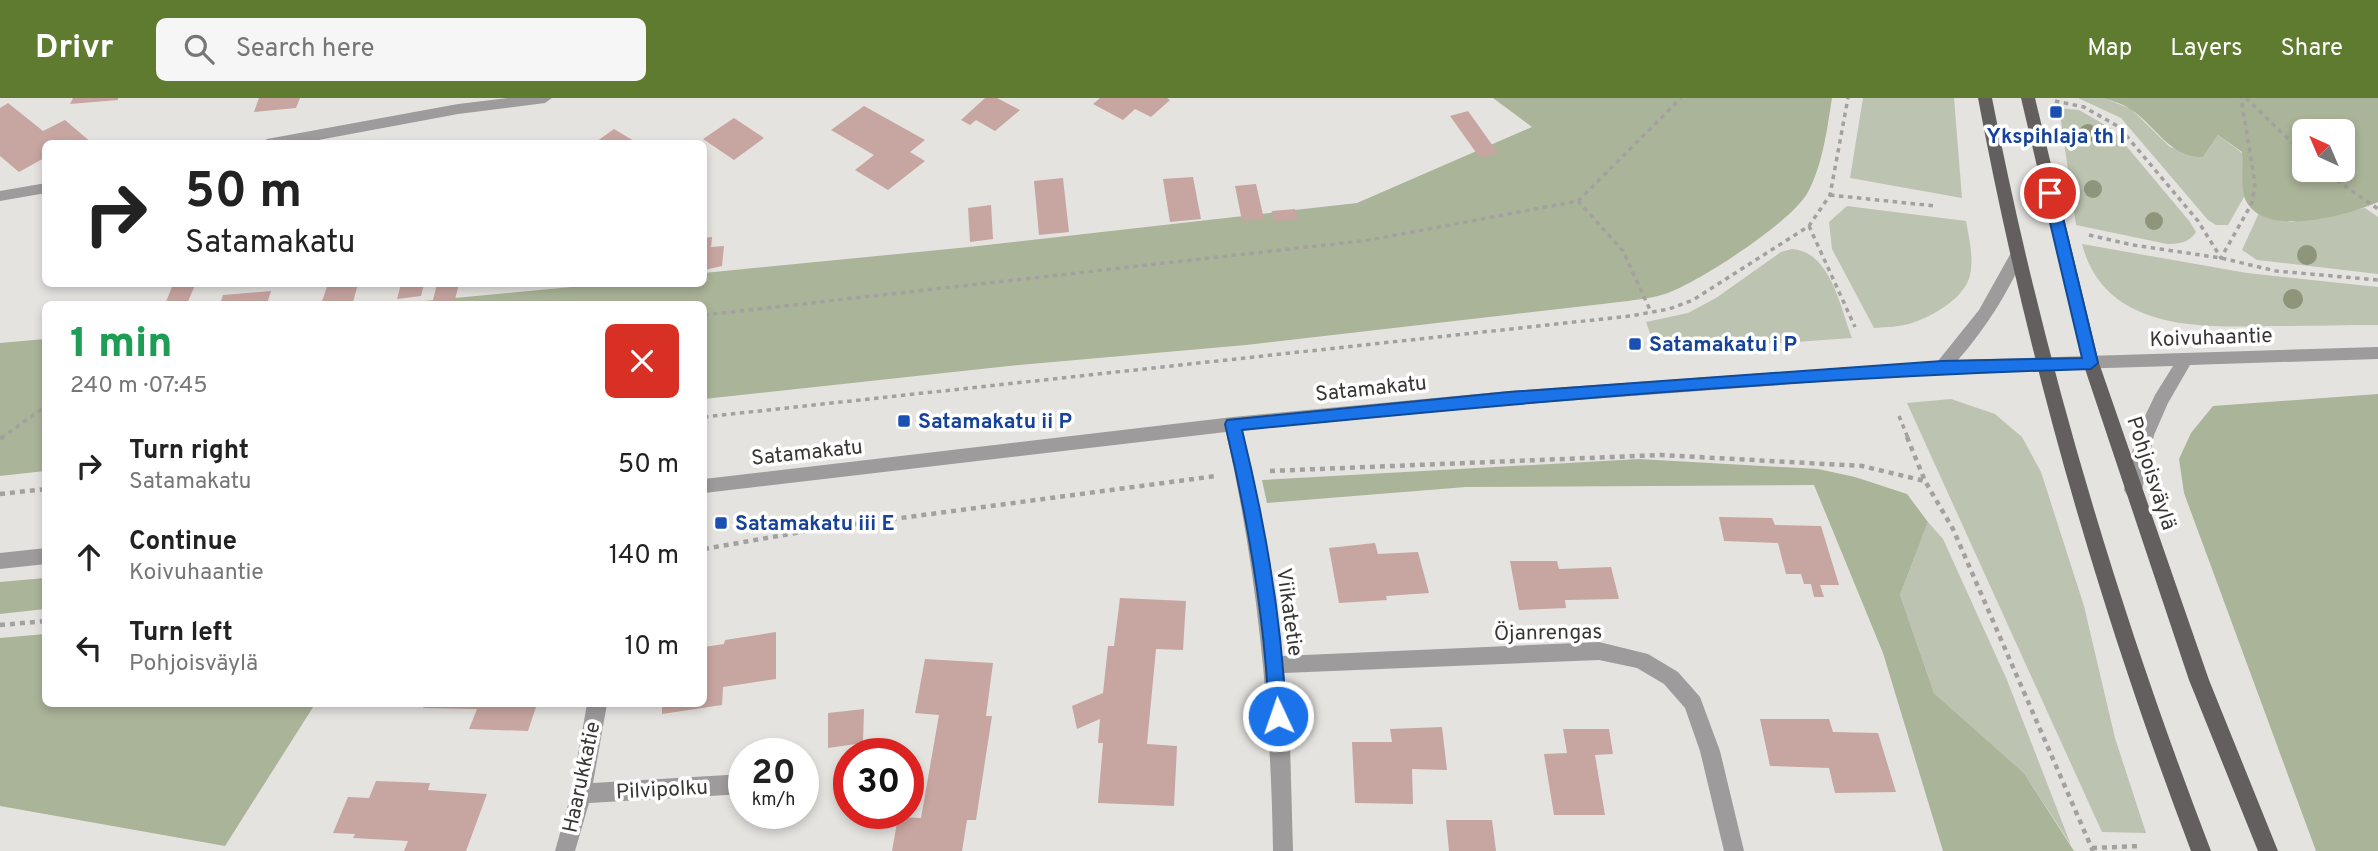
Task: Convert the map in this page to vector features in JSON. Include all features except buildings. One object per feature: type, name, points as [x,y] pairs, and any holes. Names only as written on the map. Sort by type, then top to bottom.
[{"type":"main road","points":[[1985,98],[2017,256],[2078,485],[2135,668],[2202,851]]},
{"type":"main road","name":"Pohjoisväylä","points":[[2035,99],[2091,363],[2199,680],[2269,851]]},
{"type":"street","points":[[289,140],[458,109],[545,98]]},
{"type":"street","points":[[0,196],[42,189]]},
{"type":"street","points":[[1942,367],[1976,331],[1999,296],[2017,256]]},
{"type":"street","name":"Koivuhaantie","points":[[2045,364],[2184,362],[2378,353]]},
{"type":"street","points":[[2133,491],[2145,435],[2161,400],[2184,362]]},
{"type":"street","name":"Satamakatu","points":[[707,486],[1233,424],[1509,398],[1942,367],[2045,364]]},
{"type":"street","name":"Viikatetie","points":[[1233,424],[1252,504],[1275,665],[1283,851]]},
{"type":"street","points":[[0,561],[42,556]]},
{"type":"street","name":"Öjanrengas","points":[[1275,665],[1599,652],[1641,660],[1671,678],[1693,703],[1710,751],[1734,851]]},
{"type":"street","name":"Haarukkatie","points":[[565,851],[580,794],[596,707]]},
{"type":"street","name":"Pilvipolku","points":[[580,794],[728,786]]},
{"type":"path","points":[[707,315],[1368,240],[1578,201],[1681,98]]},
{"type":"path","points":[[707,417],[1651,312],[1693,300],[1809,226],[1830,195],[1847,98]]},
{"type":"path","points":[[2244,98],[2292,143]]},
{"type":"path","points":[[2221,258],[2252,203],[2255,183],[2244,98]]},
{"type":"path","points":[[2035,99],[2084,107],[2119,127],[2198,221],[2221,258]]},
{"type":"path","points":[[2339,182],[2378,209]]},
{"type":"path","points":[[1830,195],[1935,206]]},
{"type":"path","points":[[1578,201],[1623,251],[1651,312]]},
{"type":"path","points":[[1809,226],[1855,327]]},
{"type":"path","points":[[2088,234],[2133,245],[2221,258],[2276,271],[2378,280]]},
{"type":"path","points":[[0,439],[42,409]]},
{"type":"path","points":[[1899,416],[1925,481],[1953,529],[2093,850],[2141,846]]},
{"type":"path","points":[[707,548],[818,529],[1245,472],[1661,455],[1862,466],[1925,481]]},
{"type":"path","points":[[0,494],[42,489]]},
{"type":"path","points":[[0,625],[42,621]]},
{"type":"green space","points":[[1493,98],[1832,98],[1817,170],[1808,192],[1784,219],[1721,265],[1680,288],[1665,294],[1628,301],[1246,345],[1019,365],[707,399],[707,301],[424,301],[571,287],[707,287],[707,273],[969,247],[1357,203],[1532,127]]},
{"type":"green space","points":[[1863,98],[1954,98],[1962,198],[1850,178]]},
{"type":"green space","points":[[2078,98],[2104,98],[2131,109],[2170,147],[2203,157],[2218,135],[2242,153],[2244,197],[2228,225],[2216,225],[2208,220],[2121,118]]},
{"type":"green space","points":[[2104,98],[2378,98],[2378,202],[2327,218],[2285,221],[2267,218],[2253,210],[2244,196],[2242,152],[2218,135],[2203,157],[2191,156],[2172,146],[2139,116],[2121,104]]},
{"type":"green space","points":[[2059,108],[2079,110],[2112,129],[2190,222],[2196,232],[2193,236],[2183,242],[2167,244],[2076,225]]},
{"type":"green space","points":[[1847,206],[1966,221],[1971,248],[1971,268],[1962,291],[1947,305],[1920,320],[1874,328],[1832,249],[1829,222]]},
{"type":"green space","points":[[2365,208],[2378,217],[2378,274],[2257,260],[2242,250],[2259,213],[2291,222]]},
{"type":"green space","points":[[2082,244],[2247,273],[2378,287],[2378,325],[2243,327],[2185,324],[2158,318],[2132,308],[2111,293],[2093,272]]},
{"type":"green space","points":[[1792,249],[1805,252],[1825,270],[1838,297],[1852,338],[1753,345],[1695,342],[1654,345],[1646,322],[1688,313],[1716,298],[1781,252]]},
{"type":"green space","points":[[42,339],[42,471],[0,476],[0,343]]},
{"type":"green space","points":[[2378,394],[2378,851],[2316,851],[2184,493],[2179,459],[2191,433],[2213,406]]},
{"type":"green space","points":[[1951,399],[1995,414],[2022,437],[2041,472],[2084,606],[2115,738],[2146,833],[2102,832],[1907,403]]},
{"type":"green space","points":[[1639,459],[1818,469],[1855,477],[1907,494],[1928,522],[1900,595],[1934,693],[2024,773],[2074,851],[1943,851],[1883,653],[1814,485],[1466,487],[1267,503],[1262,480]]},
{"type":"green space","points":[[1928,522],[1943,539],[2007,680],[2071,845],[2024,773],[1934,693],[1900,595]]},
{"type":"green space","points":[[42,578],[42,609],[0,614],[0,582]]},
{"type":"green space","points":[[42,634],[42,707],[313,707],[225,846],[0,806],[0,638]]},
{"type":"place","name":"Ykspihlaja th I","points":[[2056,112]]},
{"type":"place","name":"Satamakatu i P","points":[[1635,344]]},
{"type":"place","name":"Satamakatu ii P","points":[[904,421]]},
{"type":"place","name":"Satamakatu iii E","points":[[721,523]]},
{"type":"route","points":[[1278,716],[1275,665],[1252,504],[1233,424],[1509,398],[1942,367],[2091,363],[2050,193]]}]
